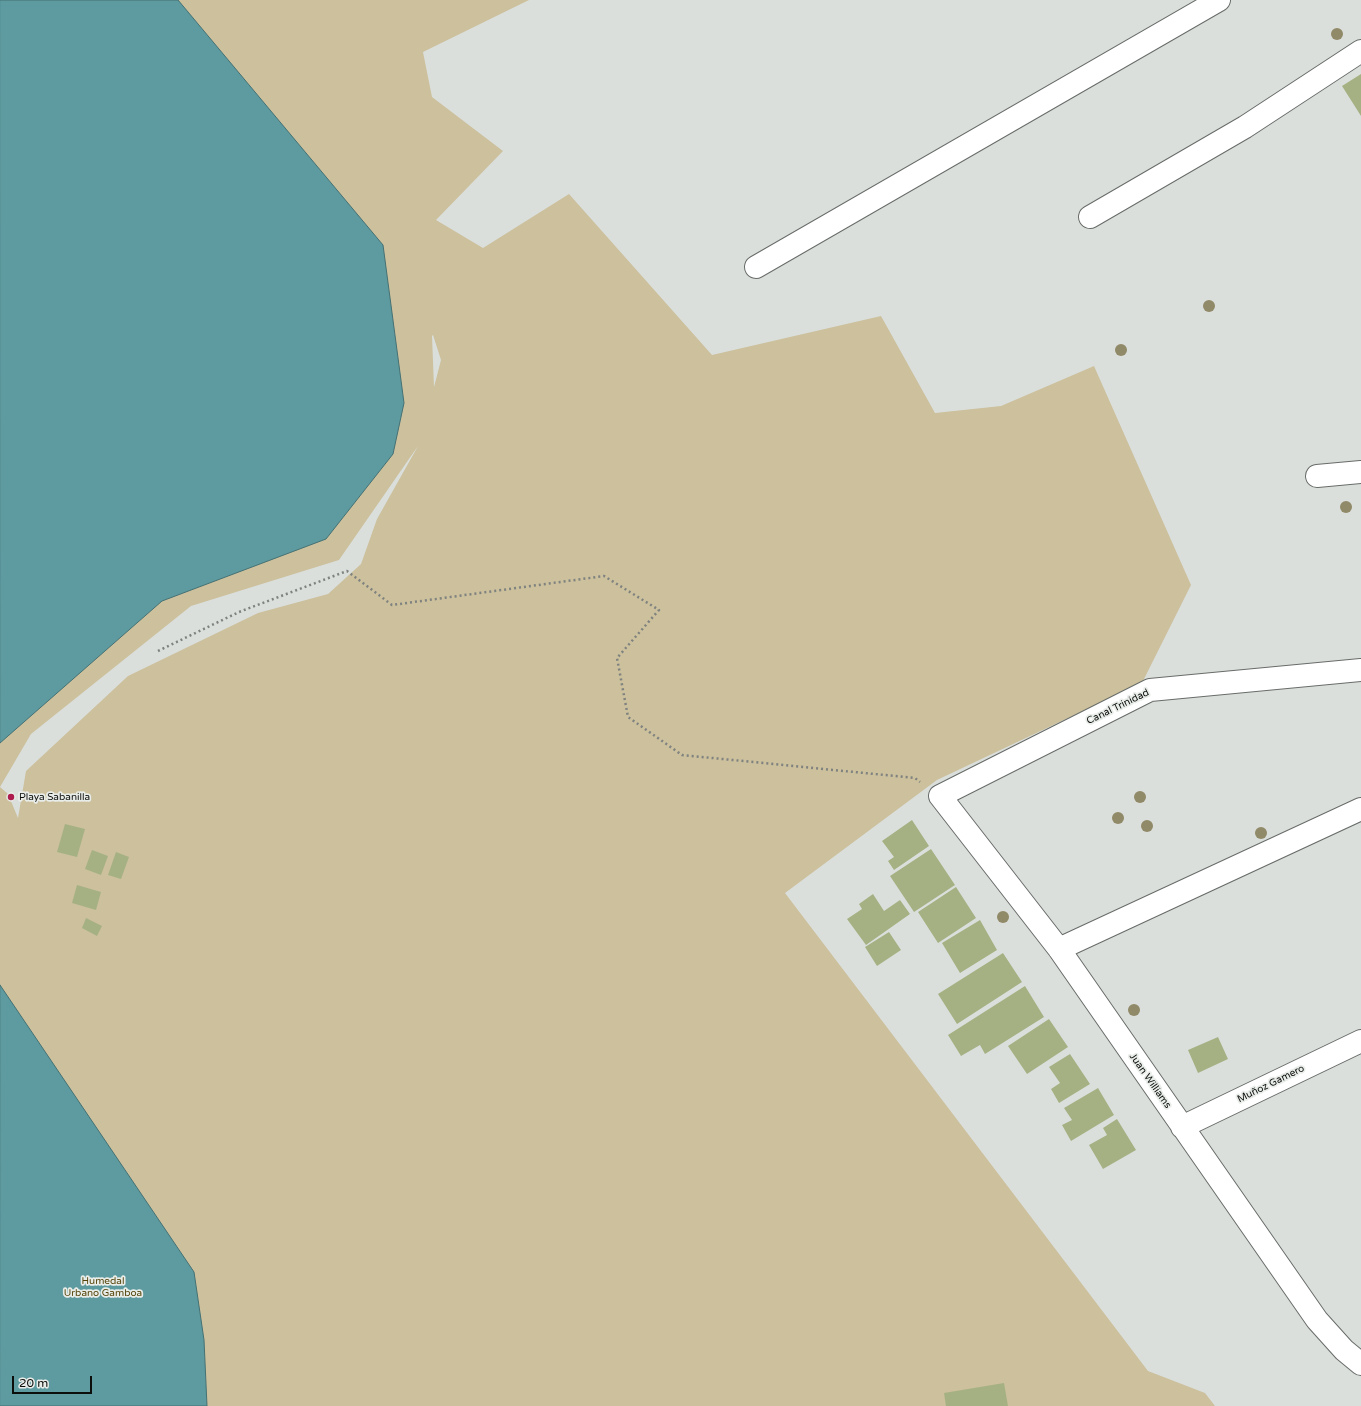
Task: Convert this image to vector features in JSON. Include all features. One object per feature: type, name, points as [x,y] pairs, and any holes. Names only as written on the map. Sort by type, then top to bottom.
[{"type":"street","points":[[756,267],[1219,0]]},
{"type":"street","points":[[1090,217],[1245,127],[1361,51]]},
{"type":"street","points":[[1317,476],[1361,472]]},
{"type":"street","name":"Canal Trinidad","points":[[940,796],[1150,690],[1361,670]]},
{"type":"street","name":"Juan Williams","points":[[940,796],[1058,949],[1317,1320],[1344,1350],[1361,1364]]},
{"type":"street","points":[[1058,949],[1361,809]]},
{"type":"street","name":"Muñoz Gamero","points":[[1182,1127],[1361,1041]]},
{"type":"path","points":[[158,652],[239,612],[347,571],[392,606],[604,576],[659,610],[617,658],[628,717],[682,755],[915,778],[940,796]]},
{"type":"green space","points":[[0,0],[529,0],[423,52],[432,97],[503,151],[436,220],[483,248],[569,194],[712,355],[881,316],[935,413],[1001,406],[1094,366],[1191,585],[1142,683],[937,780],[785,893],[1148,1371],[1205,1393],[1215,1406],[0,1406]],"holes":[[[433,335],[441,360],[434,387],[432,336]],[[418,446],[377,519],[361,564],[328,594],[258,613],[128,676],[26,771],[18,818],[8,794],[0,787],[31,734],[191,606],[339,560]]]},
{"type":"water","points":[[0,0],[178,0],[383,245],[404,403],[393,454],[326,539],[162,601],[0,743]]},
{"type":"water","name":"Humedal Urbano Gamboa","points":[[0,985],[194,1272],[204,1340],[207,1406],[0,1406]]},
{"type":"building","points":[[1361,74],[1361,116],[1342,86]]},
{"type":"building","points":[[912,820],[929,846],[894,870],[888,861],[894,857],[882,841]]},
{"type":"building","points":[[65,824],[85,829],[77,857],[57,852]]},
{"type":"building","points":[[931,849],[955,885],[914,912],[890,876]]},
{"type":"building","points":[[92,850],[108,856],[101,875],[85,869]]},
{"type":"building","points":[[116,852],[129,857],[121,879],[108,875]]},
{"type":"building","points":[[77,885],[101,892],[96,910],[72,903]]},
{"type":"building","points":[[956,887],[976,918],[938,943],[918,912]]},
{"type":"building","points":[[873,894],[884,911],[900,900],[910,914],[866,945],[847,919],[862,909],[859,904]]},
{"type":"building","points":[[86,918],[102,926],[97,936],[82,928]]},
{"type":"building","points":[[980,920],[997,950],[960,973],[942,943]]},
{"type":"building","points":[[889,932],[901,950],[877,966],[865,947]]},
{"type":"building","points":[[1003,953],[1022,982],[957,1024],[938,994]]},
{"type":"building","points":[[1025,986],[1044,1017],[985,1054],[980,1045],[961,1056],[948,1035]]},
{"type":"building","points":[[1049,1019],[1068,1047],[1027,1074],[1008,1046]]},
{"type":"building","points":[[1218,1037],[1228,1059],[1198,1073],[1188,1050]]},
{"type":"building","points":[[1070,1054],[1090,1084],[1059,1103],[1051,1089],[1060,1083],[1049,1067]]},
{"type":"building","points":[[1098,1088],[1114,1115],[1071,1141],[1062,1125],[1072,1120],[1064,1108]]},
{"type":"building","points":[[1117,1119],[1136,1150],[1103,1169],[1089,1145],[1107,1135],[1103,1128]]},
{"type":"building","points":[[1004,1383],[1008,1406],[946,1406],[944,1393]]},
{"type":"place","name":"Playa Sabanilla","points":[[11,797]]}]
